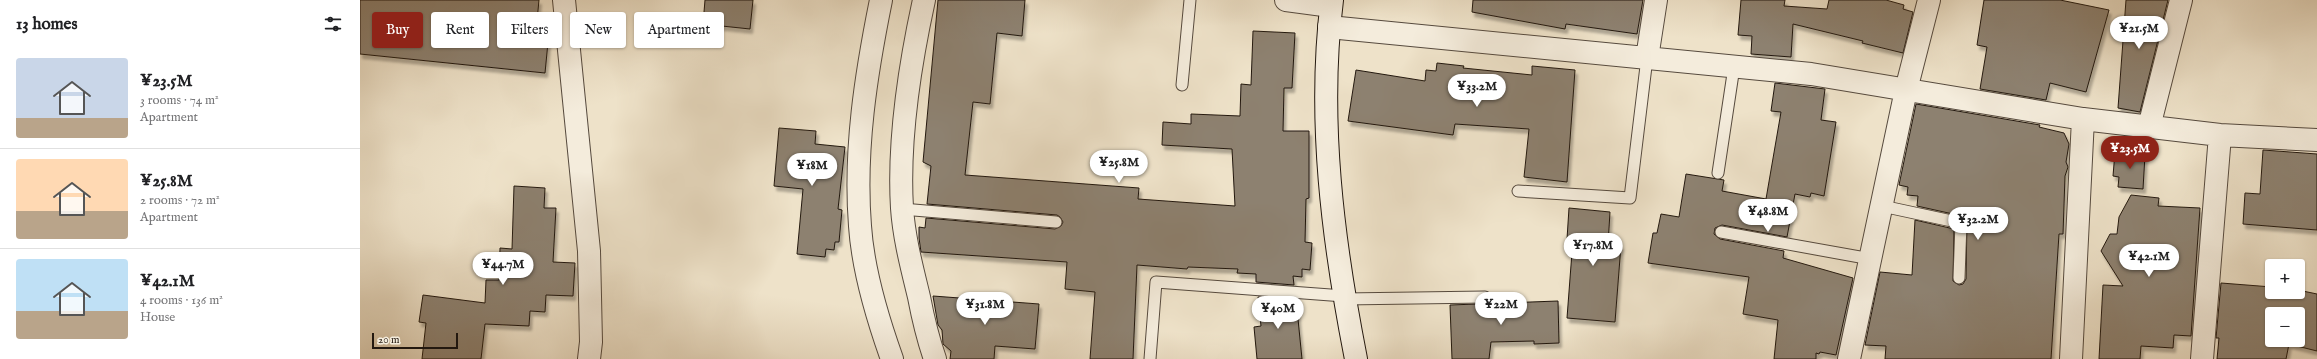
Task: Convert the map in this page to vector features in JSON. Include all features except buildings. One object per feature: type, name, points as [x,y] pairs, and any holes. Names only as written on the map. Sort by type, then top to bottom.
[{"type":"street","points":[[564,0],[589,251],[591,342],[589,359]]},
{"type":"street","points":[[881,0],[862,111],[858,189],[860,227],[866,267],[882,331],[892,359]]},
{"type":"street","points":[[924,0],[917,32],[903,141],[902,209],[908,251],[929,343],[935,359]]},
{"type":"street","points":[[1286,0],[1331,3],[1327,120],[1336,246],[1356,359]]},
{"type":"street","points":[[1647,58],[1656,0]]},
{"type":"street","points":[[1849,359],[1906,90],[1929,0]]},
{"type":"street","points":[[2149,127],[2181,0]]},
{"type":"street","points":[[1329,27],[1811,74],[2083,119],[2220,135],[2317,140]]},
{"type":"street","points":[[2071,359],[2083,119]]},
{"type":"street","points":[[2202,359],[2220,135]]},
{"type":"lane","points":[[1182,85],[1190,0]]},
{"type":"lane","points":[[1518,191],[1630,198],[1647,58]]},
{"type":"lane","points":[[1718,174],[1734,67]]},
{"type":"lane","points":[[1882,206],[1961,224],[1959,278]]},
{"type":"lane","points":[[902,209],[1056,222]]},
{"type":"lane","points":[[1721,232],[1871,259]]},
{"type":"lane","points":[[1150,359],[1156,282],[1344,298],[1484,297]]}]
